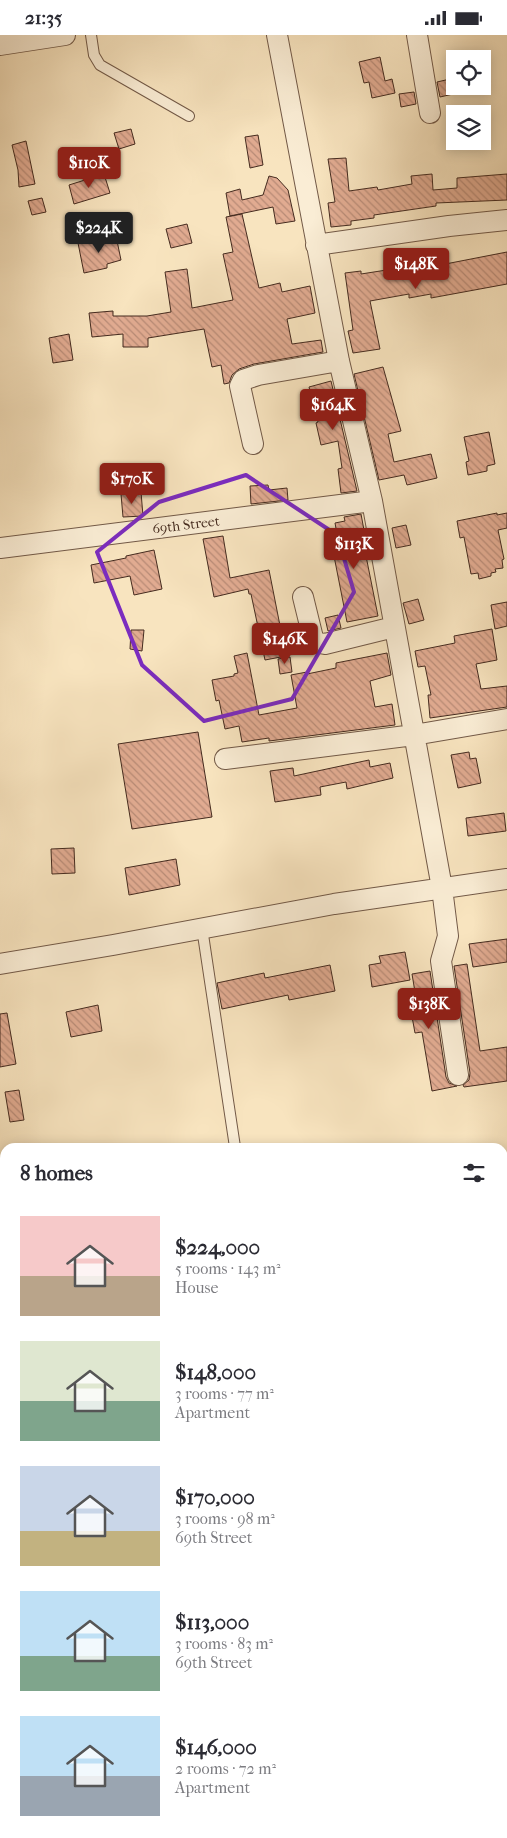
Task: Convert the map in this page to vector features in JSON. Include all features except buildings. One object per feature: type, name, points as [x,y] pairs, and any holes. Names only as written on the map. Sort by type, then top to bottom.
[{"type":"street","points":[[0,45],[65,35]]},
{"type":"street","points":[[277,35],[339,361],[372,501],[442,888],[448,936],[441,961],[458,1075]]},
{"type":"street","points":[[417,35],[430,113]]},
{"type":"street","points":[[316,245],[449,226],[507,220]]},
{"type":"street","points":[[253,445],[240,386],[243,380],[258,375],[339,361]]},
{"type":"street","name":"69th Street","points":[[0,548],[372,501]]},
{"type":"street","points":[[303,597],[311,635],[314,641],[319,644],[394,627]]},
{"type":"street","points":[[225,759],[414,735],[507,719]]},
{"type":"street","points":[[0,964],[334,903],[507,879]]},
{"type":"lane","points":[[91,35],[94,55],[100,65],[189,116]]},
{"type":"lane","points":[[202,928],[234,1143]]},
{"type":"highlighted area","points":[[246,475],[337,535],[354,592],[292,699],[204,721],[142,665],[97,552],[159,502]]}]
